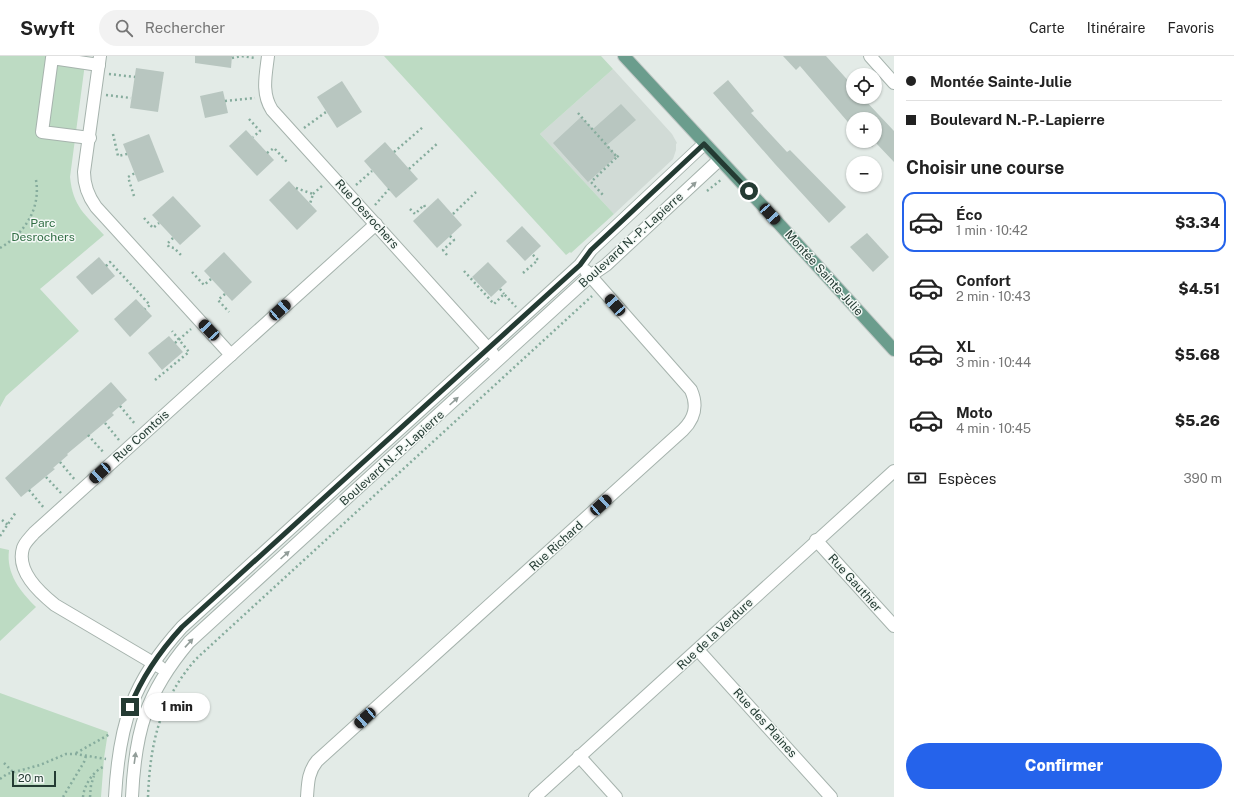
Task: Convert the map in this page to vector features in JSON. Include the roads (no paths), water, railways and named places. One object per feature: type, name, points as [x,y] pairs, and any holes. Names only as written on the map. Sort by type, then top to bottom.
[{"type":"main road","name":"Montée Sainte-Julie","points":[[624,56],[894,350]]},
{"type":"street","name":"Rue Desrochers","points":[[268,56],[265,97],[274,112],[499,360]]},
{"type":"street","points":[[870,56],[894,83]]},
{"type":"street","points":[[90,138],[42,132],[52,58],[100,60],[90,138],[84,180],[85,188],[92,201],[230,355]]},
{"type":"street","name":"Boulevard N.-P.-Lapierre","points":[[115,797],[118,760],[125,723],[135,694],[167,644],[182,627],[580,265],[591,250],[704,144]]},
{"type":"street","name":"Boulevard N.-P.-Lapierre","points":[[132,797],[134,762],[140,730],[151,700],[167,672],[189,642],[590,276],[606,265],[719,160]]},
{"type":"street","name":"Rue Comtois","points":[[167,672],[55,605],[48,599],[24,569],[22,556],[23,548],[34,533],[376,224]]},
{"type":"street","name":"Rue Richard","points":[[307,797],[309,776],[313,766],[318,761],[683,430],[692,419],[695,412],[695,404],[691,390],[580,265]]},
{"type":"street","name":"Rue de la Verdure","points":[[534,797],[698,650],[816,540],[894,471]]},
{"type":"street","name":"Rue Gauthier","points":[[816,540],[894,626]]},
{"type":"street","name":"Rue des Plaines","points":[[698,650],[831,797]]},
{"type":"street","points":[[579,756],[616,797]]},
{"type":"park label","name":"Parc Desrochers","points":[[43,230]]}]
